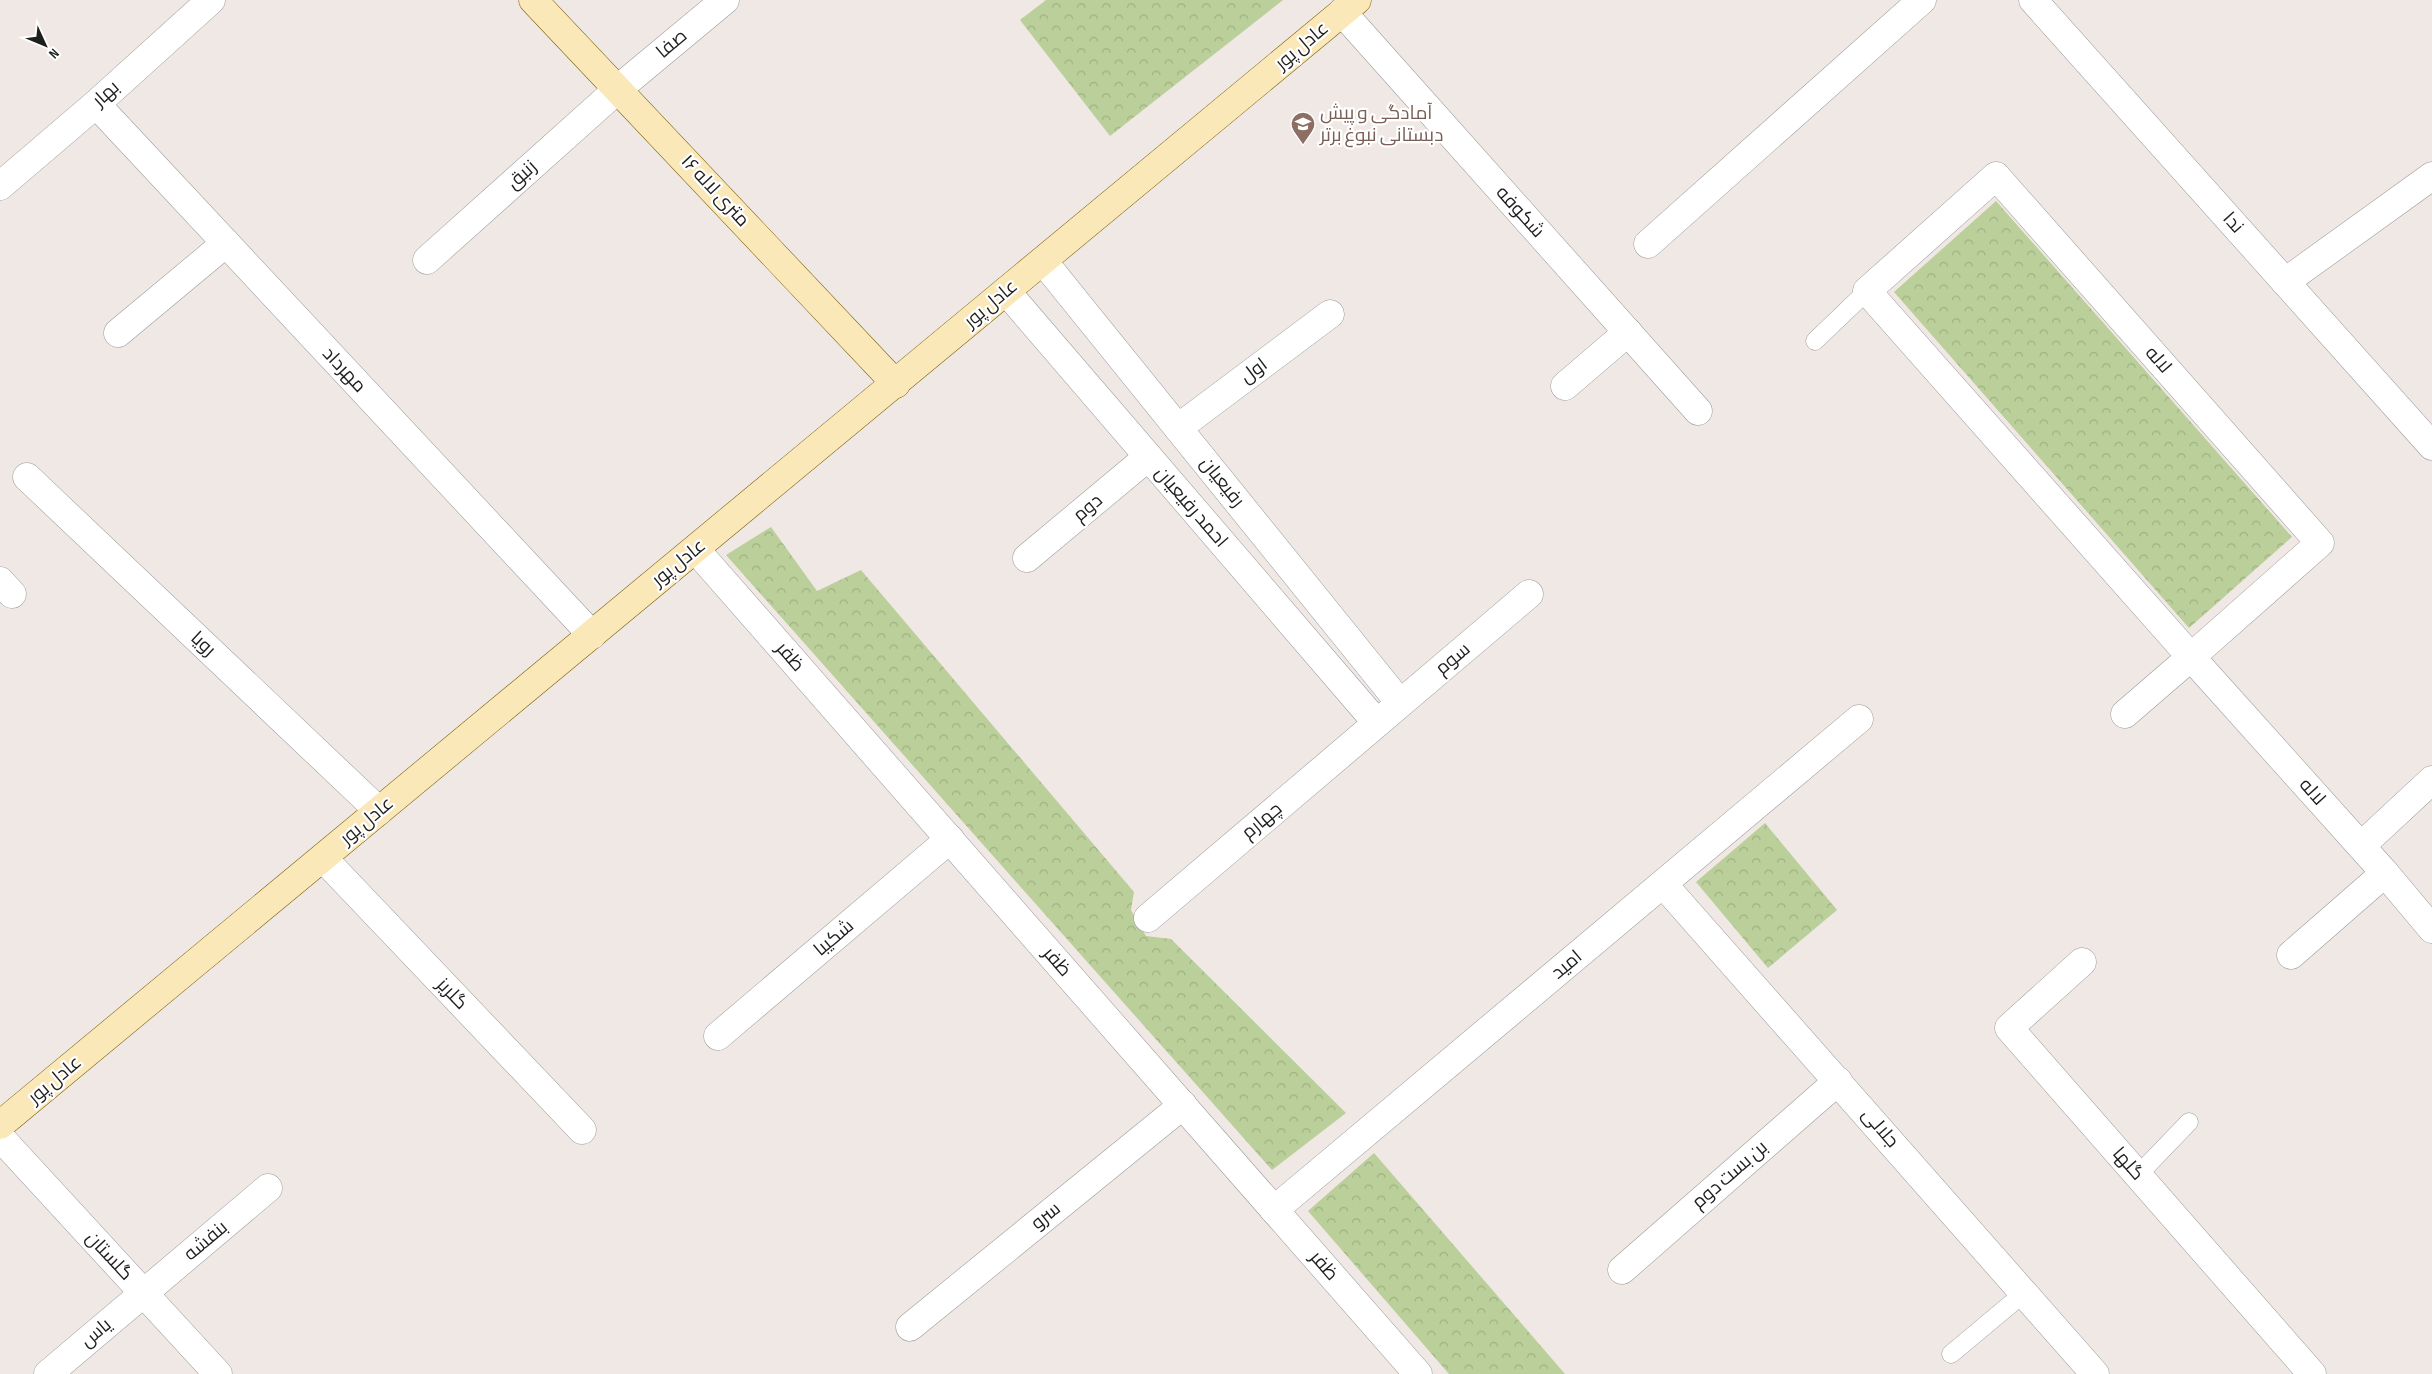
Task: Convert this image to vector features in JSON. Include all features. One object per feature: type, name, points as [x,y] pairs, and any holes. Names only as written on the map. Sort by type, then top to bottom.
[{"type":"street","name":"بهار","points":[[0,186],[96,104],[211,0]]},
{"type":"street","name":"۱۶ متری لاله","points":[[533,0],[896,384]]},
{"type":"street","name":"صفا","points":[[618,89],[725,0]]},
{"type":"street","points":[[1648,244],[1922,0]]},
{"type":"street","name":"ندا","points":[[2033,0],[2432,446]]},
{"type":"street","name":"عادل پور","points":[[0,1125],[1350,6]]},
{"type":"street","name":"شکوفه","points":[[1350,6],[1628,332],[1698,411]]},
{"type":"street","name":"زنبق","points":[[427,260],[618,89]]},
{"type":"street","name":"مهرداد","points":[[96,104],[592,635]]},
{"type":"street","name":"لاله","points":[[2125,714],[2190,657],[2320,543],[1996,176],[1867,291],[2190,657],[2385,873],[2432,928]]},
{"type":"street","points":[[2285,282],[2432,176]]},
{"type":"street","points":[[118,333],[226,243]]},
{"type":"street","name":"رفیعیان","points":[[1043,262],[1400,703]]},
{"type":"street","name":"احمد رفیعیان","points":[[1006,291],[1376,723]]},
{"type":"street","name":"اول","points":[[1178,428],[1330,314]]},
{"type":"street","points":[[1564,386],[1628,332]]},
{"type":"street","name":"دوم","points":[[1027,558],[1148,457]]},
{"type":"street","name":"رویا","points":[[27,477],[379,811]]},
{"type":"street","name":"ظفر","points":[[696,550],[1418,1374]]},
{"type":"street","name":"سوم","points":[[1376,723],[1529,594]]},
{"type":"street","name":"امید","points":[[1274,1210],[1859,720]]},
{"type":"street","name":"چهارم","points":[[1148,918],[1376,723]]},
{"type":"street","points":[[2361,846],[2432,780]]},
{"type":"street","name":"شکیبا","points":[[718,1036],[950,839]]},
{"type":"street","name":"گلریز","points":[[323,858],[582,1130]]},
{"type":"street","points":[[2291,954],[2385,873]]},
{"type":"street","name":"جلالی","points":[[1663,884],[2095,1374]]},
{"type":"street","name":"گلها","points":[[2082,962],[2009,1028],[2312,1374]]},
{"type":"street","name":"بن بست دوم","points":[[1622,1270],[1838,1081]]},
{"type":"street","name":"سرو","points":[[910,1327],[1182,1105]]},
{"type":"street","name":"گلستان","points":[[0,1137],[218,1374]]},
{"type":"street","name":"بنفشه","points":[[144,1293],[268,1188]]},
{"type":"street","name":"یاس","points":[[48,1374],[144,1293]]},
{"type":"lane","name":"لاله","points":[[1815,342],[1867,291]]},
{"type":"lane","points":[[2138,1175],[2189,1122]]},
{"type":"lane","points":[[1951,1354],[2024,1293]]},
{"type":"green space","points":[[1046,0],[1283,0],[1110,136],[1020,20]]},
{"type":"green space","points":[[1996,201],[2292,537],[2189,628],[1894,292]]},
{"type":"green space","points":[[771,527],[817,591],[861,570],[1134,892],[1131,910],[1146,936],[1171,939],[1346,1113],[1272,1170],[726,555]]},
{"type":"green space","points":[[1765,823],[1837,910],[1768,968],[1696,882]]},
{"type":"green space","points":[[1374,1153],[1565,1374],[1449,1374],[1308,1211]]},
{"type":"place","name":"آمادگی و پیش دبستانی نبوغ برتر","points":[[1303,145]]}]
